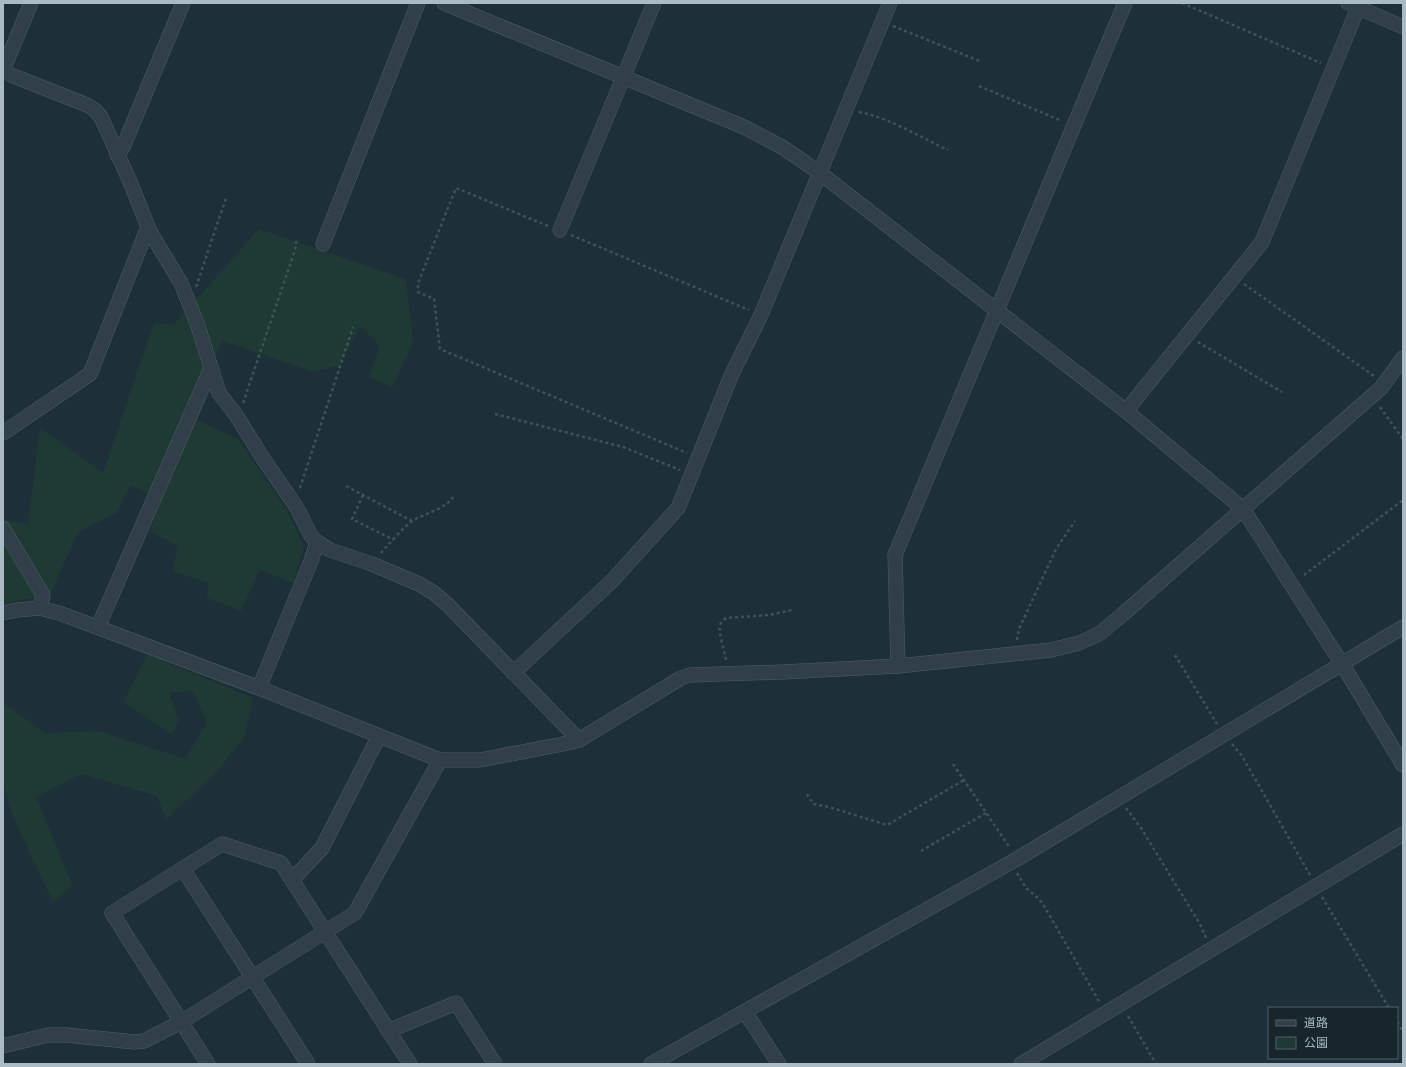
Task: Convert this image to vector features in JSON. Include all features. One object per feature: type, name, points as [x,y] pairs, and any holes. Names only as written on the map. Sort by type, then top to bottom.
[{"type":"street","points":[[31,3],[3,70],[87,105],[95,110],[101,117],[131,184],[148,227],[181,283],[198,326],[219,393],[236,415],[264,460],[294,503],[311,536],[317,542],[330,550],[372,564],[419,584],[434,593],[448,605],[579,740]]},
{"type":"street","points":[[118,154],[123,147],[183,3]]},
{"type":"street","points":[[323,244],[418,3]]},
{"type":"street","points":[[444,3],[744,127],[782,147],[820,173],[1126,411],[1243,509],[1342,664],[1403,765]]},
{"type":"street","points":[[560,230],[654,3]]},
{"type":"street","points":[[513,673],[612,581],[648,543],[678,508],[731,376],[760,315],[890,3]]},
{"type":"street","points":[[898,666],[895,555],[1125,3]]},
{"type":"street","points":[[1126,411],[1262,242],[1355,5],[1403,28]]},
{"type":"street","points":[[3,432],[90,374],[148,227]]},
{"type":"street","points":[[3,613],[40,608],[98,627],[259,688],[440,760],[480,760],[579,740],[690,674],[898,666],[1051,650],[1079,643],[1099,634],[1243,509],[1376,392],[1403,358]]},
{"type":"street","points":[[98,627],[211,368]]},
{"type":"street","points":[[3,528],[43,595],[40,608]]},
{"type":"street","points":[[259,688],[311,561],[317,542]]},
{"type":"street","points":[[650,1064],[1014,861],[1403,627]]},
{"type":"street","points":[[292,880],[322,848],[379,736]]},
{"type":"street","points":[[3,1046],[48,1035],[66,1035],[135,1042],[144,1041],[181,1022],[325,932],[354,913],[440,760]]},
{"type":"street","points":[[1021,1064],[1213,950],[1403,834]]},
{"type":"street","points":[[208,1064],[112,913],[222,844],[281,863],[410,1064]]},
{"type":"street","points":[[183,869],[308,1064]]},
{"type":"street","points":[[388,1031],[456,1003],[495,1064]]},
{"type":"street","points":[[745,1012],[779,1064]]},
{"type":"path","points":[[1182,3],[1323,64]]},
{"type":"path","points":[[882,22],[982,62]]},
{"type":"path","points":[[980,86],[1064,122],[1073,128]]},
{"type":"path","points":[[847,108],[895,125],[948,150]]},
{"type":"path","points":[[698,458],[440,349],[434,299],[418,292],[418,283],[456,188],[560,230],[760,315]]},
{"type":"path","points":[[187,298],[196,289],[226,198]]},
{"type":"path","points":[[236,415],[240,412],[295,250],[297,238]]},
{"type":"path","points":[[1234,277],[1374,376],[1376,392],[1403,439]]},
{"type":"path","points":[[294,503],[296,501],[353,327]]},
{"type":"path","points":[[1188,335],[1200,344],[1282,392]]},
{"type":"path","points":[[494,414],[624,448],[691,474]]},
{"type":"path","points":[[346,486],[412,521]]},
{"type":"path","points":[[363,495],[352,519],[394,540]]},
{"type":"path","points":[[372,564],[412,521],[436,511],[449,503],[453,497]]},
{"type":"path","points":[[1304,575],[1403,500]]},
{"type":"path","points":[[1017,654],[1019,629],[1029,605],[1056,549],[1075,521]]},
{"type":"path","points":[[729,673],[720,630],[720,624],[722,621],[726,618],[769,615],[792,610]]},
{"type":"path","points":[[1174,655],[1224,735],[1242,756],[1316,887],[1388,1007]]},
{"type":"path","points":[[953,764],[986,813],[1014,861],[1026,888],[1043,904],[1098,998],[1104,1015]]},
{"type":"path","points":[[807,794],[813,804],[829,807],[887,825],[964,780]]},
{"type":"path","points":[[1118,798],[1149,841],[1200,924],[1213,950]]},
{"type":"path","points":[[921,850],[986,813]]},
{"type":"path","points":[[1121,1005],[1156,1064]]},
{"type":"green space","points":[[259,229],[406,279],[413,342],[392,388],[369,377],[380,346],[360,326],[340,365],[313,372],[223,341],[183,413],[238,439],[287,510],[304,546],[293,583],[260,570],[241,611],[207,598],[208,583],[173,571],[177,546],[150,531],[161,500],[130,485],[117,513],[78,532],[50,595],[3,604],[3,518],[28,525],[40,427],[103,473],[154,323],[173,325]]},
{"type":"green space","points":[[147,654],[253,698],[244,738],[213,776],[166,819],[157,796],[81,774],[36,797],[73,886],[53,902],[13,817],[3,783],[3,703],[45,733],[99,731],[185,759],[207,723],[193,691],[169,693],[179,720],[172,735],[124,702]]}]
